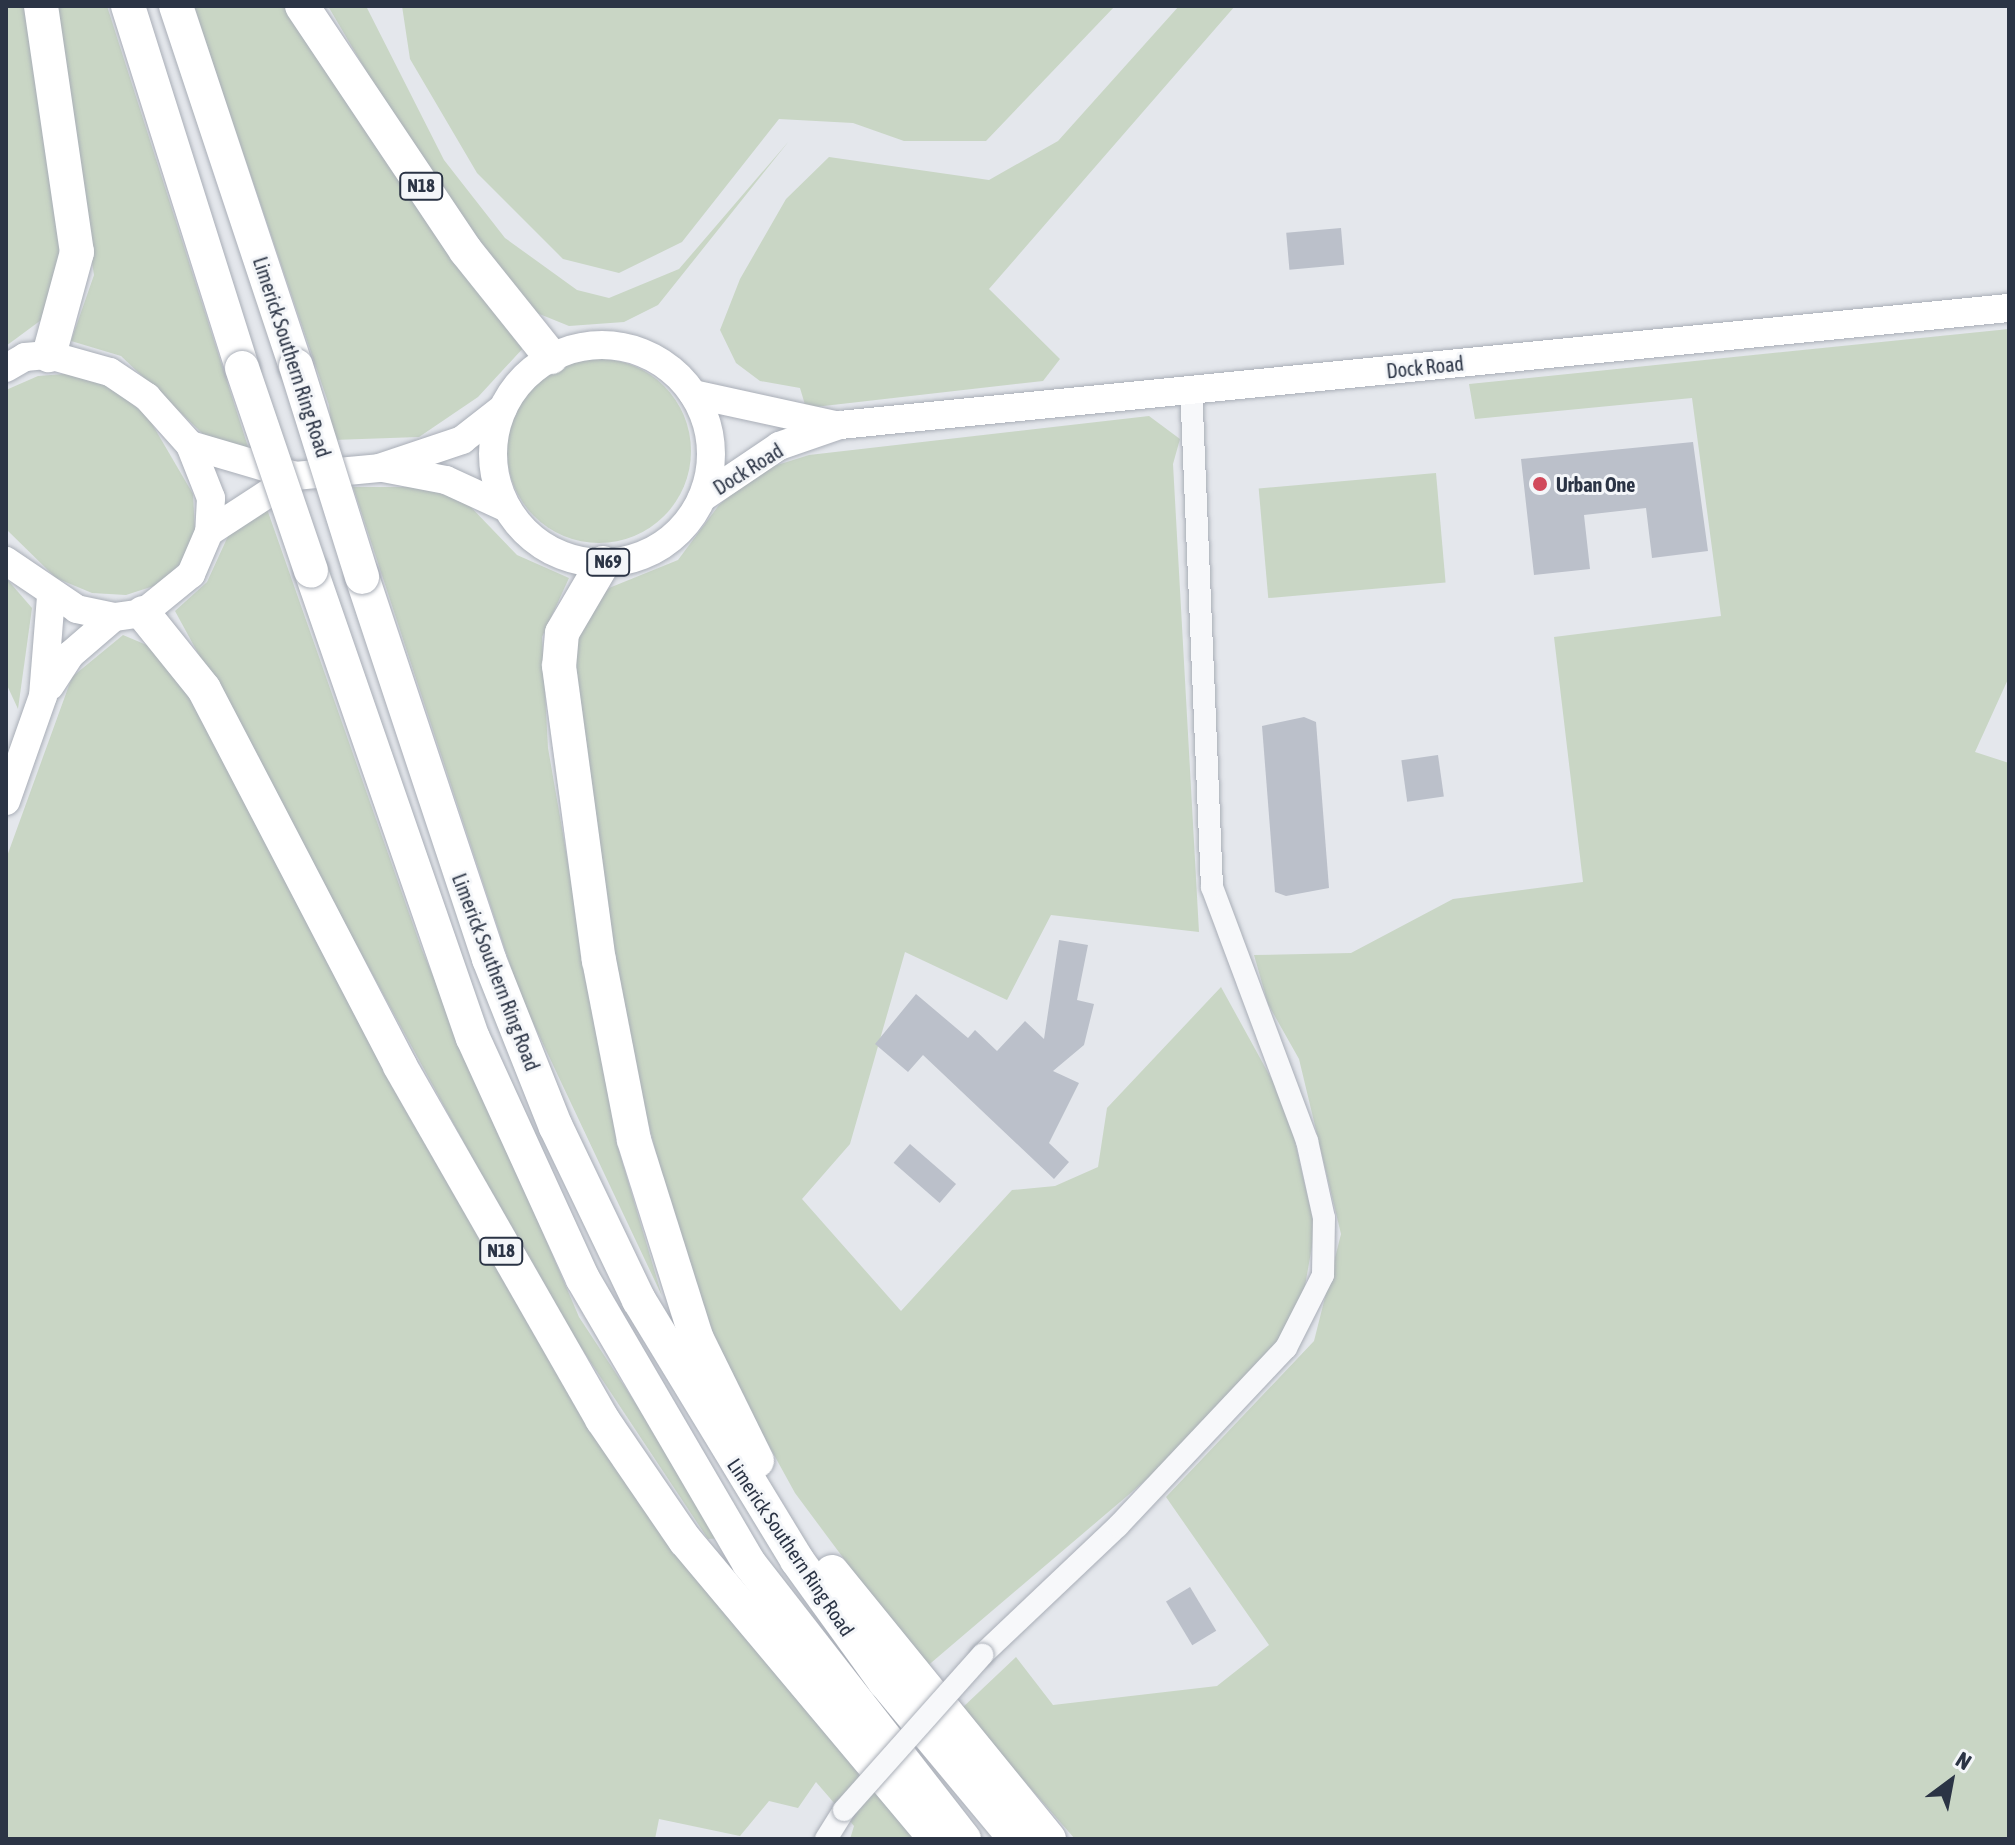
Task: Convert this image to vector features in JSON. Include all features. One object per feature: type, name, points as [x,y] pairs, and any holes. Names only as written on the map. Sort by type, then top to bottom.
[{"type":"highway","points":[[41,6],[77,252],[49,355]]},
{"type":"highway","name":"Limerick Southern Ring Road","points":[[128,6],[242,368],[473,1038],[583,1279],[749,1563],[964,1839]]},
{"type":"highway","name":"Limerick Southern Ring Road","points":[[176,6],[489,959],[556,1127],[639,1300],[797,1560],[966,1783],[1016,1839]]},
{"type":"highway","name":"N18","points":[[302,6],[466,251],[551,357]]},
{"type":"highway","points":[[603,563],[562,633],[559,666],[565,752],[634,1140],[696,1337],[795,1524],[966,1783]]},
{"type":"highway","name":"N18","points":[[129,615],[204,689],[400,1066],[602,1419],[685,1540],[936,1839]]},
{"type":"highway","points":[[795,1524],[1049,1839]]},
{"type":"main road","name":"Dock Road","points":[[702,498],[779,446],[840,425],[2009,308]]},
{"type":"main road","name":"N69","points":[[190,445],[295,476],[379,468],[462,440],[503,408],[523,378],[551,357],[580,347],[637,350],[693,394],[708,427],[711,462],[702,498],[662,545],[603,563],[548,549],[507,508],[446,480],[379,468]]},
{"type":"main road","points":[[6,368],[25,357],[49,355],[110,372],[147,397],[190,445],[211,498],[209,532],[191,574],[70,655],[43,696],[6,801]]},
{"type":"main road","name":"Dock Road","points":[[693,394],[840,425]]},
{"type":"main road","name":"N69","points":[[503,408],[493,459],[507,508]]},
{"type":"main road","name":"N69","points":[[209,532],[295,476]]},
{"type":"main road","points":[[6,561],[51,597],[129,615]]},
{"type":"main road","points":[[43,696],[51,597]]},
{"type":"street","points":[[826,1839],[844,1810],[982,1655],[1118,1526],[1286,1348],[1323,1275],[1324,1218],[1307,1141],[1212,887],[1191,390]]},
{"type":"green space","points":[[6,6],[25,6],[68,256],[52,312],[6,346]]},
{"type":"green space","points":[[52,6],[107,6],[249,450],[203,434],[121,356],[71,341],[94,275]]},
{"type":"green space","points":[[193,6],[297,6],[526,345],[478,397],[419,437],[333,440],[329,405]]},
{"type":"green space","points":[[328,6],[366,6],[444,160],[505,238],[577,290],[609,298],[679,269],[789,141],[658,305],[624,322],[569,326],[532,311],[416,156]]},
{"type":"green space","points":[[402,6],[1115,6],[986,141],[904,141],[853,123],[779,119],[682,242],[619,273],[563,259],[477,173],[410,59]]},
{"type":"green space","points":[[1179,6],[1235,6],[989,289],[1060,359],[1043,381],[806,408],[800,388],[760,381],[736,363],[720,330],[740,279],[786,199],[829,157],[989,180],[1058,141]]},
{"type":"green space","points":[[2009,329],[2009,677],[1975,752],[2009,763],[2009,1839],[1075,1839],[961,1709],[1016,1657],[1053,1705],[1217,1686],[1269,1645],[1166,1497],[1314,1341],[1341,1234],[1299,1059],[1268,1004],[1254,955],[1351,953],[1453,899],[1583,882],[1554,637],[1721,616],[1692,398],[1475,419],[1469,384]]},
{"type":"green space","points":[[599,359],[634,366],[664,386],[684,416],[691,451],[684,486],[664,516],[634,536],[599,543],[564,536],[534,516],[514,486],[507,451],[514,416],[534,386],[564,366]]},
{"type":"green space","points":[[77,373],[114,389],[148,417],[193,494],[195,531],[181,563],[160,584],[126,595],[92,593],[56,578],[6,529],[6,390],[38,376]]},
{"type":"green space","points":[[1149,416],[1180,439],[1173,464],[1199,932],[1051,915],[1007,1000],[905,952],[850,1144],[802,1199],[901,1311],[1012,1190],[1055,1186],[1098,1167],[1107,1108],[1221,987],[1287,1107],[1315,1229],[1305,1286],[1286,1336],[1160,1468],[925,1668],[795,1493],[724,1364],[675,1224],[626,1039],[571,687],[573,632],[609,588],[678,560],[719,505],[758,471],[809,455]]},
{"type":"green space","points":[[1436,473],[1446,583],[1268,598],[1259,489]]},
{"type":"green space","points":[[353,487],[421,487],[466,502],[517,555],[569,578],[542,637],[548,748],[617,1144],[662,1296],[520,995]]},
{"type":"green space","points":[[267,509],[422,950],[579,1317],[724,1538],[708,1539],[550,1301],[175,611],[207,582],[229,534]]},
{"type":"green space","points":[[6,578],[32,608],[18,709],[6,683]]},
{"type":"green space","points":[[123,635],[149,646],[176,674],[482,1232],[920,1839],[850,1839],[854,1826],[816,1782],[798,1808],[769,1801],[740,1836],[659,1819],[655,1839],[6,1839],[6,859],[72,677]]},
{"type":"building","points":[[1341,228],[1344,265],[1289,270],[1286,233]]},
{"type":"building","points":[[1693,442],[1708,551],[1652,558],[1646,508],[1584,515],[1590,569],[1534,575],[1521,459]]},
{"type":"building","points":[[1304,717],[1316,722],[1329,888],[1286,896],[1275,892],[1262,726]]},
{"type":"building","points":[[1438,755],[1444,797],[1407,802],[1401,760]]},
{"type":"building","points":[[1059,940],[1088,945],[1077,1000],[1094,1004],[1084,1045],[1053,1071],[1079,1083],[1049,1143],[1069,1162],[1054,1179],[923,1055],[908,1072],[875,1044],[916,994],[968,1038],[975,1030],[997,1051],[1025,1021],[1044,1039]]},
{"type":"building","points":[[910,1144],[956,1184],[940,1203],[894,1163]]},
{"type":"building","points":[[1190,1587],[1216,1631],[1192,1645],[1166,1601]]},
{"type":"place","name":"Urban One","points":[[1540,484]]}]
